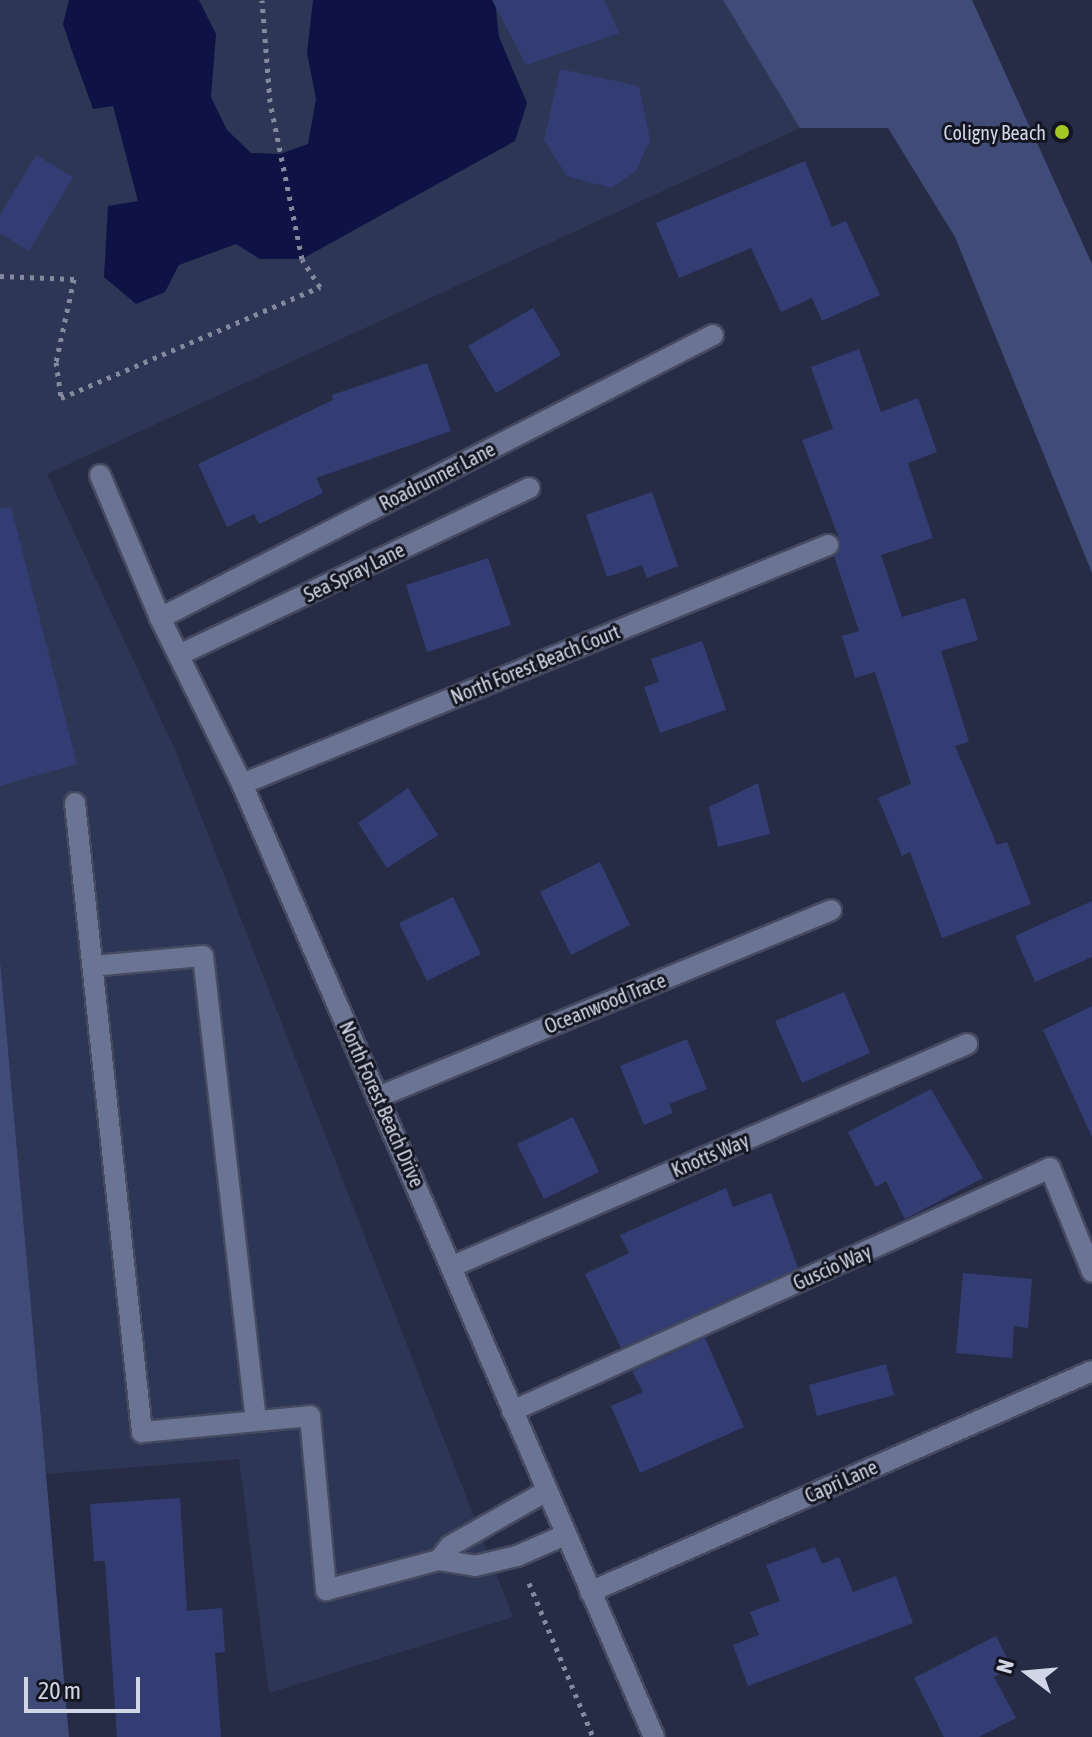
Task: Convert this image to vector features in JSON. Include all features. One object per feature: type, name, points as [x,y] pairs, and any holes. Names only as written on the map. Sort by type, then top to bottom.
[{"type":"street","name":"Roadrunner Lane","points":[[160,618],[713,335]]},
{"type":"street","name":"North Forest Beach Drive","points":[[100,475],[160,618],[242,784],[453,1266],[545,1492],[654,1737]]},
{"type":"street","name":"Sea Spray Lane","points":[[179,655],[529,488]]},
{"type":"street","name":"North Forest Beach Court","points":[[242,784],[828,545]]},
{"type":"street","points":[[75,803],[142,1432],[310,1416],[326,1590],[439,1560],[475,1566],[517,1556],[565,1535]]},
{"type":"street","name":"Oceanwood Trace","points":[[378,1097],[831,910]]},
{"type":"street","points":[[93,966],[203,956],[256,1421]]},
{"type":"street","name":"Knotts Way","points":[[453,1266],[967,1044]]},
{"type":"street","name":"Guscio Way","points":[[512,1411],[1050,1168],[1092,1272]]},
{"type":"street","name":"Capri Lane","points":[[590,1592],[1092,1371]]},
{"type":"street","points":[[439,1560],[450,1546],[545,1492]]},
{"type":"path","points":[[0,276],[74,279],[56,362],[61,398],[320,287],[302,259],[278,141],[262,0]]},
{"type":"path","points":[[517,1556],[593,1737]]},
{"type":"shaded area","points":[[0,0],[723,0],[800,128],[47,474],[176,752],[513,1617],[269,1693],[239,1459],[46,1474],[0,960]]},
{"type":"shaded area","points":[[69,0],[199,0],[216,34],[211,97],[227,130],[251,153],[280,154],[308,144],[316,99],[307,53],[313,0],[495,0],[499,37],[527,103],[515,141],[302,259],[260,259],[236,244],[179,265],[165,292],[136,304],[104,277],[108,206],[138,201],[113,106],[93,109],[72,51],[63,24]]},
{"type":"shaded area","points":[[723,0],[972,0],[1092,264],[1092,573],[955,237],[888,128],[800,128]]},
{"type":"shaded area","points":[[0,960],[46,1474],[69,1737],[0,1737]]},
{"type":"building","points":[[492,0],[604,0],[619,33],[526,65]]},
{"type":"building","points":[[560,69],[639,86],[650,140],[636,171],[611,188],[567,176],[544,140]]},
{"type":"building","points":[[36,155],[73,177],[29,251],[0,233],[0,215]]},
{"type":"building","points":[[805,161],[832,227],[846,221],[880,295],[822,321],[812,298],[781,312],[751,248],[679,278],[656,223]]},
{"type":"building","points":[[533,308],[561,355],[496,393],[468,346]]},
{"type":"building","points":[[859,349],[881,412],[918,398],[937,452],[908,463],[933,538],[881,555],[902,617],[965,598],[978,640],[941,651],[969,742],[955,746],[997,845],[1007,842],[1031,904],[942,938],[910,852],[902,856],[878,798],[911,784],[875,672],[855,678],[842,636],[859,631],[834,556],[840,541],[802,440],[833,429],[811,367]]},
{"type":"building","points":[[427,363],[451,431],[316,478],[323,493],[259,524],[254,514],[227,527],[198,464],[333,400],[332,395]]},
{"type":"building","points":[[652,492],[678,566],[647,578],[642,565],[607,577],[586,515]]},
{"type":"building","points":[[11,507],[77,764],[0,786],[0,508]]},
{"type":"building","points":[[488,558],[511,625],[427,652],[406,585]]},
{"type":"building","points":[[702,641],[726,710],[660,733],[644,687],[659,682],[651,659]]},
{"type":"building","points":[[758,783],[770,834],[718,847],[709,807]]},
{"type":"building","points":[[408,788],[438,835],[387,868],[358,823]]},
{"type":"building","points":[[600,862],[630,925],[571,955],[540,892]]},
{"type":"building","points":[[453,897],[481,954],[427,981],[399,923]]},
{"type":"building","points":[[1092,901],[1092,957],[1035,982],[1015,936]]},
{"type":"building","points":[[844,992],[870,1053],[802,1083],[775,1021]]},
{"type":"building","points":[[1092,1006],[1092,1137],[1043,1030]]},
{"type":"building","points":[[687,1039],[707,1089],[669,1104],[673,1113],[644,1125],[620,1066]]},
{"type":"building","points":[[931,1089],[983,1178],[905,1219],[886,1181],[876,1187],[848,1132]]},
{"type":"building","points":[[573,1117],[599,1172],[544,1199],[517,1144]]},
{"type":"building","points":[[726,1188],[733,1207],[771,1193],[798,1268],[621,1348],[585,1274],[629,1253],[620,1235]]},
{"type":"building","points":[[963,1273],[1032,1279],[1028,1328],[1014,1326],[1012,1358],[956,1353]]},
{"type":"building","points":[[705,1338],[744,1427],[640,1473],[611,1406],[643,1392],[632,1371]]},
{"type":"building","points":[[886,1364],[894,1395],[817,1416],[809,1385]]},
{"type":"building","points":[[180,1498],[187,1611],[222,1608],[225,1652],[215,1653],[221,1737],[117,1737],[105,1561],[94,1561],[90,1504]]},
{"type":"building","points":[[815,1547],[822,1564],[839,1557],[853,1592],[896,1576],[913,1623],[748,1686],[733,1645],[759,1635],[750,1612],[780,1601],[766,1565]]},
{"type":"building","points":[[996,1636],[1012,1668],[994,1677],[1016,1718],[979,1737],[944,1737],[914,1678]]},
{"type":"place","name":"Coligny Beach","points":[[1062,132]]}]
